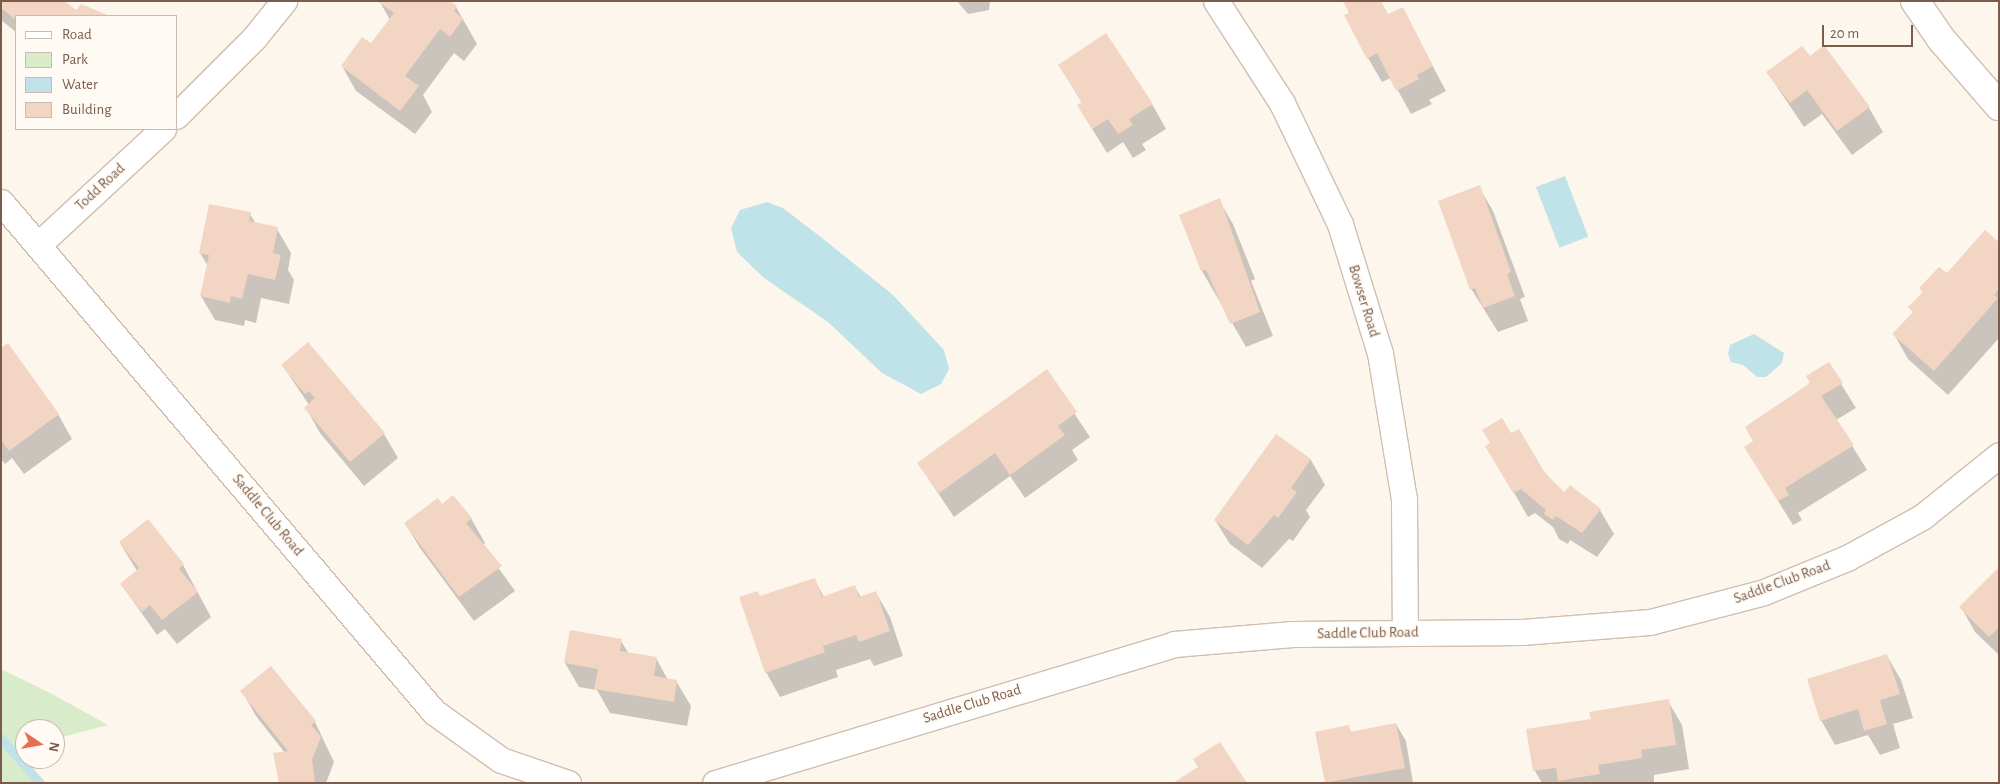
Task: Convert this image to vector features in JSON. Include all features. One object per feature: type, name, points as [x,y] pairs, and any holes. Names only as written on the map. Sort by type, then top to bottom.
[{"type":"street","points":[[178,114],[254,38],[284,1]]},
{"type":"street","name":"Bowser Road","points":[[1216,1],[1282,103],[1340,224],[1380,353],[1404,500],[1405,633]]},
{"type":"street","points":[[1915,1],[1941,39],[1999,106]]},
{"type":"street","name":"Todd Road","points":[[38,245],[162,130]]},
{"type":"street","name":"Saddle Club Road","points":[[1,202],[434,712],[501,760],[568,783]]},
{"type":"street","name":"Saddle Club Road","points":[[715,783],[1174,644],[1294,634],[1522,632],[1650,622],[1764,592],[1847,558],[1922,517],[1999,455]]},
{"type":"green space","points":[[1,669],[108,725],[65,736],[65,719],[15,719],[15,769],[32,769],[39,783],[1,783]]},
{"type":"water","points":[[1565,176],[1588,237],[1559,248],[1536,187]]},
{"type":"water","points":[[767,202],[783,208],[893,295],[944,350],[949,369],[941,384],[921,394],[882,373],[828,322],[764,278],[737,252],[731,228],[740,210]]},
{"type":"water","points":[[1754,334],[1784,353],[1782,363],[1766,377],[1757,377],[1743,365],[1731,362],[1728,354],[1730,345]]},
{"type":"building","points":[[1,1],[65,1],[76,10],[81,4],[108,15],[15,15],[15,19],[1,8]]},
{"type":"building","points":[[377,1],[451,1],[457,6],[454,11],[463,19],[450,37],[440,29],[405,76],[419,86],[400,111],[341,66],[362,37],[371,43],[394,13]]},
{"type":"building","points":[[1343,1],[1381,1],[1388,14],[1403,7],[1433,66],[1417,75],[1419,79],[1396,91],[1377,53],[1367,59],[1344,15],[1349,13]]},
{"type":"building","points":[[1106,33],[1153,104],[1129,119],[1133,125],[1118,134],[1108,119],[1092,129],[1077,105],[1082,102],[1058,65]]},
{"type":"building","points":[[1824,45],[1870,107],[1837,131],[1807,90],[1790,103],[1766,72],[1802,46],[1810,56]]},
{"type":"building","points":[[1480,185],[1511,272],[1507,274],[1515,296],[1483,308],[1475,288],[1470,290],[1438,201]]},
{"type":"building","points":[[1220,198],[1260,312],[1230,324],[1206,270],[1201,271],[1179,215]]},
{"type":"building","points":[[209,204],[251,212],[249,221],[278,227],[273,253],[281,255],[275,280],[248,274],[242,299],[231,296],[230,303],[200,296],[209,255],[199,253]]},
{"type":"building","points":[[1985,230],[1999,242],[1999,289],[1994,295],[1998,298],[1934,371],[1892,334],[1913,312],[1908,307],[1923,292],[1919,288],[1939,267],[1947,273]]},
{"type":"building","points":[[308,342],[385,433],[350,462],[304,408],[315,398],[309,391],[305,394],[281,365]]},
{"type":"building","points":[[8,343],[59,414],[9,451],[1,440],[1,348]]},
{"type":"building","points":[[1829,362],[1843,383],[1821,396],[1854,445],[1785,488],[1789,495],[1778,501],[1744,447],[1753,441],[1745,427],[1810,383],[1806,376]]},
{"type":"building","points":[[1047,369],[1077,412],[1058,426],[1065,435],[1010,475],[995,453],[939,493],[917,463]]},
{"type":"building","points":[[1502,418],[1511,433],[1519,429],[1545,473],[1564,492],[1570,485],[1601,509],[1582,533],[1556,516],[1553,520],[1544,514],[1546,510],[1521,489],[1513,493],[1485,446],[1490,443],[1482,430]]},
{"type":"building","points":[[1276,434],[1311,459],[1291,488],[1297,492],[1278,518],[1274,515],[1248,545],[1214,520]]},
{"type":"building","points":[[453,495],[472,518],[466,523],[502,566],[459,597],[404,523],[438,498],[442,504]]},
{"type":"building","points":[[148,519],[184,564],[179,569],[198,592],[162,620],[150,605],[142,612],[120,584],[139,568],[119,542]]},
{"type":"building","points":[[1999,567],[1999,627],[1989,637],[1959,607]]},
{"type":"building","points":[[815,578],[822,597],[855,585],[859,597],[876,591],[890,631],[859,642],[856,635],[823,646],[825,652],[765,673],[739,597],[758,591],[760,596]]},
{"type":"building","points":[[570,630],[622,639],[620,651],[657,657],[654,676],[677,680],[674,702],[594,689],[598,669],[564,663]]},
{"type":"building","points":[[1887,654],[1900,694],[1880,700],[1887,724],[1864,731],[1858,709],[1820,721],[1807,679]]},
{"type":"building","points":[[271,666],[316,721],[311,725],[321,737],[312,760],[315,783],[279,783],[273,753],[288,751],[240,691]]},
{"type":"building","points":[[1669,699],[1676,745],[1641,750],[1642,758],[1598,765],[1600,774],[1558,781],[1556,768],[1533,771],[1526,729],[1591,719],[1589,712]]},
{"type":"building","points":[[1396,723],[1405,768],[1325,783],[1315,732],[1349,725],[1350,732]]},
{"type":"building","points":[[1220,742],[1247,783],[1173,783],[1198,767],[1193,759]]},
{"type":"waterway","points":[[1,738],[40,783]]}]
